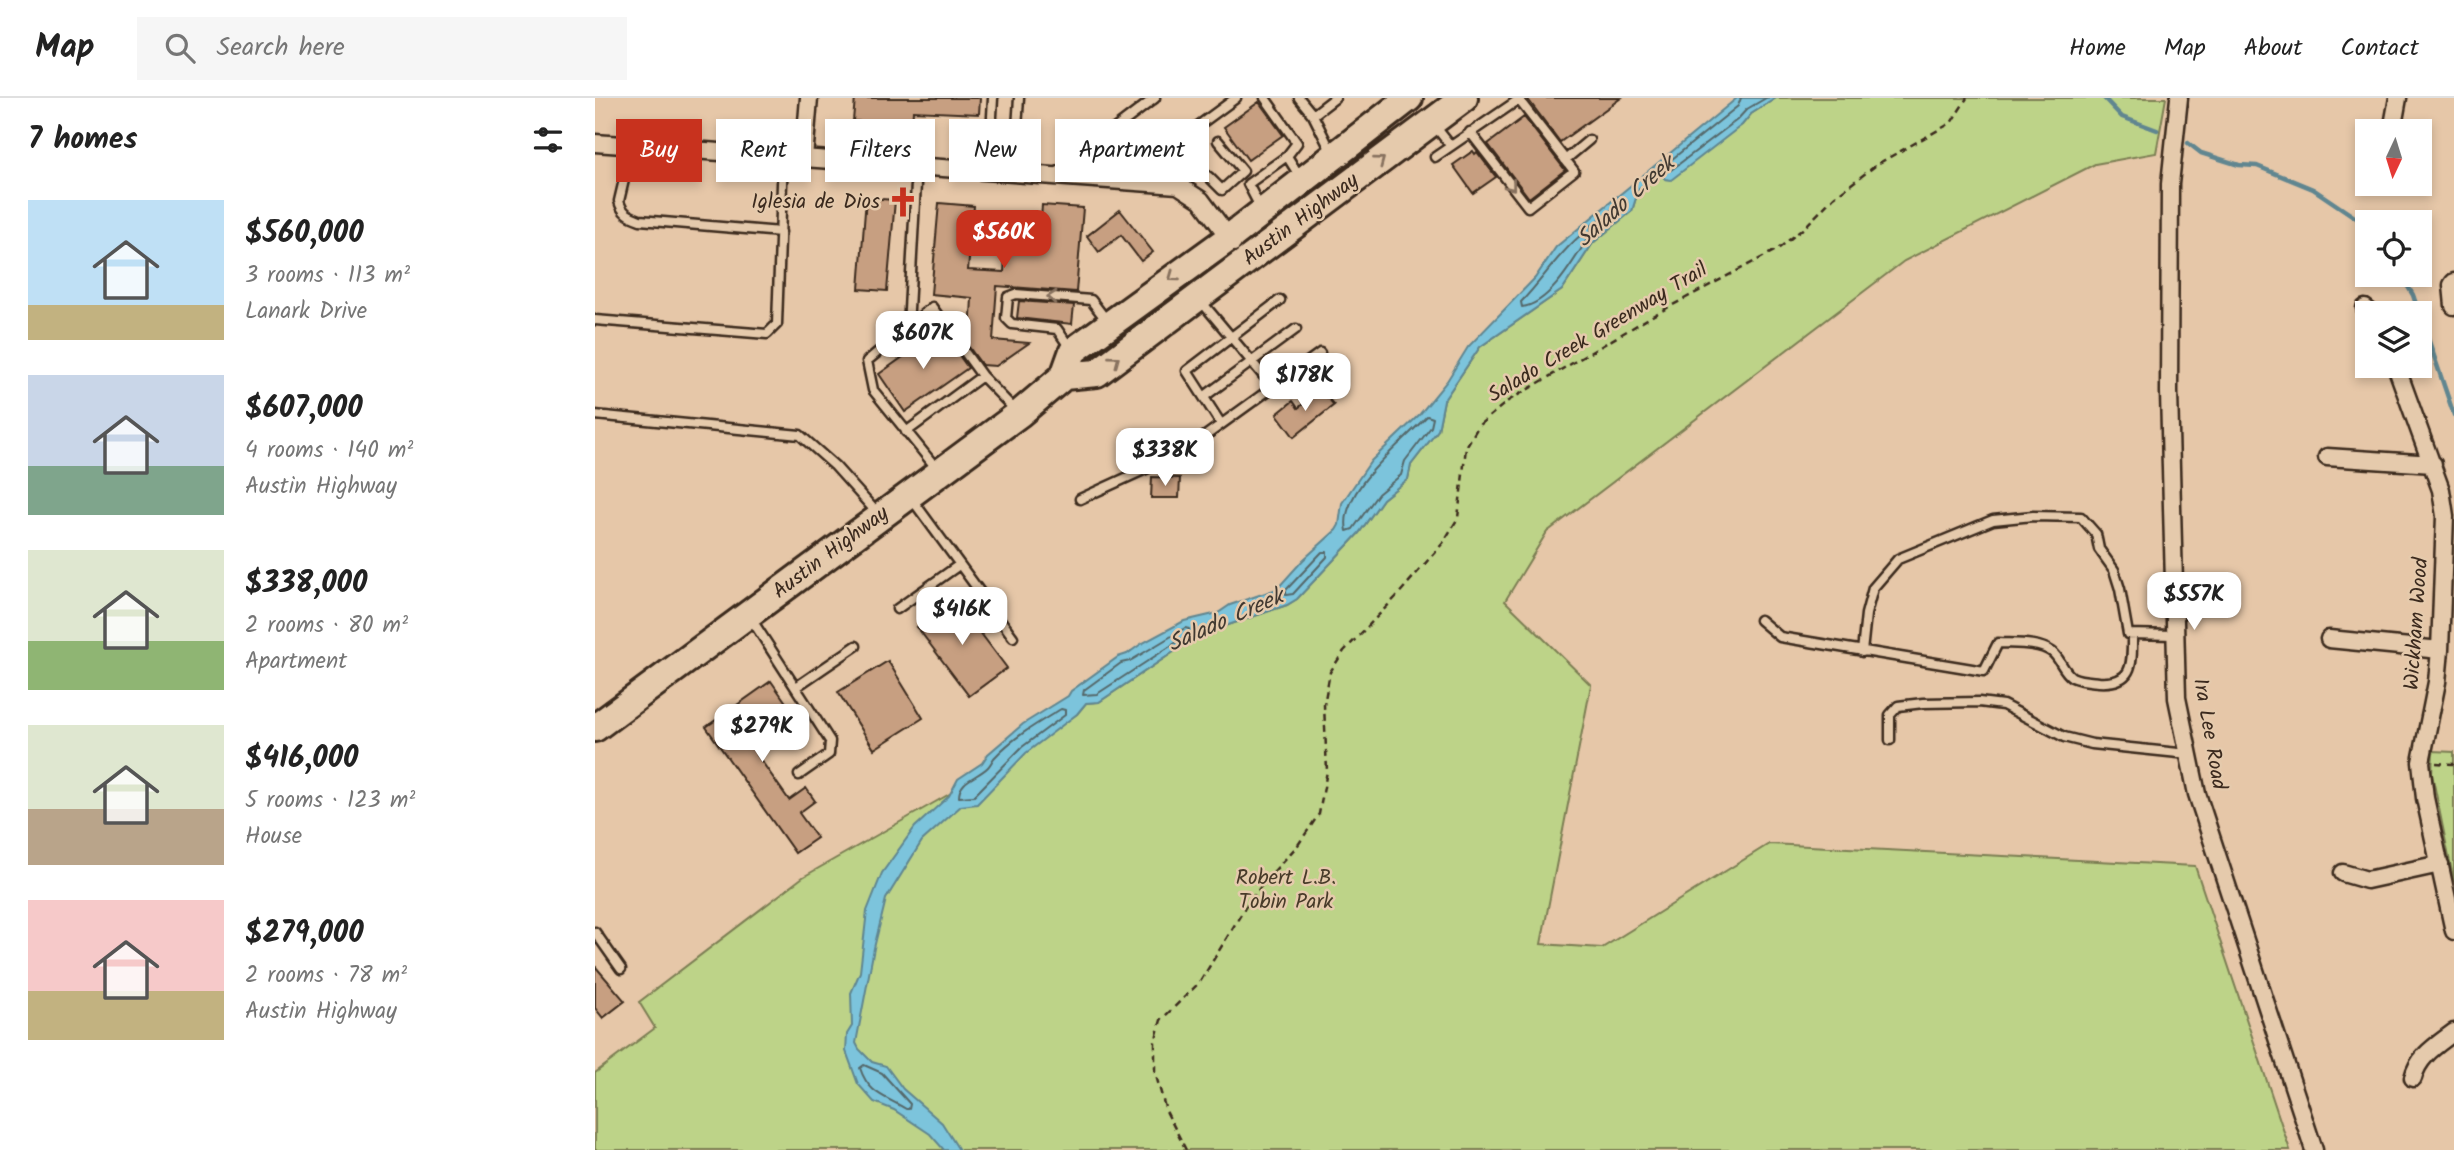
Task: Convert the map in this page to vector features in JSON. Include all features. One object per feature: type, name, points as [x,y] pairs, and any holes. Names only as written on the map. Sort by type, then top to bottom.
[{"type":"main road","name":"Austin Highway","points":[[596,727],[1019,414],[1109,324],[1229,238],[1409,98]]},
{"type":"main road","name":"Austin Highway","points":[[1068,363],[1097,373],[1464,98]]},
{"type":"street","points":[[807,119],[809,98]]},
{"type":"street","name":"Ira Lee Road","points":[[2179,98],[2170,184],[2169,392],[2178,698],[2197,794],[2314,1150]]},
{"type":"street","points":[[2394,119],[2398,98]]},
{"type":"street","points":[[595,143],[616,144]]},
{"type":"street","points":[[1041,175],[1053,176]]},
{"type":"street","points":[[1149,182],[1178,184],[1202,200],[1247,261]]},
{"type":"street","points":[[2454,282],[2454,306]]},
{"type":"street","name":"Wickham Wood","points":[[2401,378],[2433,464],[2445,516],[2437,682],[2421,762],[2425,797],[2454,931]]},
{"type":"street","points":[[2326,457],[2433,464]]},
{"type":"street","points":[[2329,639],[2440,650]]},
{"type":"street","points":[[2343,873],[2367,880],[2439,864]]},
{"type":"street","points":[[2413,1078],[2416,1066],[2425,1055],[2454,1032]]},
{"type":"lane","points":[[992,119],[993,98]]},
{"type":"lane","points":[[1018,119],[1019,98]]},
{"type":"lane","points":[[1127,119],[1155,98]]},
{"type":"lane","points":[[1207,119],[1236,98]]},
{"type":"lane","points":[[1262,211],[1248,184],[1287,156],[1297,144],[1265,98]]},
{"type":"lane","points":[[1299,98],[1313,115],[1333,156]]},
{"type":"lane","points":[[1313,115],[1335,98]]},
{"type":"lane","points":[[1435,157],[1509,102],[1520,99],[1574,171],[1528,207],[1470,132]]},
{"type":"lane","points":[[1432,122],[1450,145]]},
{"type":"lane","points":[[1565,160],[1589,140]]},
{"type":"lane","points":[[1178,184],[1193,166],[1221,190],[1243,171],[1218,141]]},
{"type":"lane","points":[[1287,156],[1303,180]]},
{"type":"lane","points":[[623,182],[619,201],[622,210],[640,220],[781,232]]},
{"type":"lane","points":[[595,320],[767,334],[777,324],[782,182]]},
{"type":"lane","points":[[908,327],[916,182]]},
{"type":"lane","points":[[1068,363],[1057,329],[1012,324],[1006,318],[1009,297],[1016,293],[1091,300],[1109,324]]},
{"type":"lane","points":[[1198,297],[1273,387]]},
{"type":"lane","points":[[1221,424],[1187,371],[1280,300]]},
{"type":"lane","points":[[940,472],[873,390],[867,361],[932,307],[982,376],[1019,414]]},
{"type":"lane","points":[[1205,396],[1296,329]]},
{"type":"lane","points":[[1080,499],[1183,452],[1320,353]]},
{"type":"lane","points":[[907,432],[982,376]]},
{"type":"lane","points":[[595,415],[800,435],[835,466],[880,517]]},
{"type":"lane","points":[[909,496],[1013,637]]},
{"type":"lane","points":[[1862,652],[1866,614],[1873,588],[1898,559],[1993,520],[2033,516],[2081,517],[2096,534],[2099,550],[2113,570],[2120,589],[2128,634],[2175,635]]},
{"type":"lane","points":[[897,609],[959,565]]},
{"type":"lane","points":[[749,614],[829,741],[829,754],[799,775]]},
{"type":"lane","points":[[1760,621],[1780,637],[1984,671],[1999,643],[2037,646],[2053,652],[2070,676],[2083,681],[2115,682],[2125,676],[2132,664],[2133,635]]},
{"type":"lane","points":[[796,687],[856,646]]},
{"type":"lane","points":[[1890,740],[1890,715],[1898,706],[1979,702],[2003,705],[2064,737],[2092,744],[2188,754]]},
{"type":"lane","points":[[595,932],[621,968]]},
{"type":"path","name":"Salado Creek Greenway Trail","points":[[1187,1150],[1166,1111],[1155,1072],[1155,1042],[1161,1020],[1200,982],[1246,906],[1298,845],[1319,814],[1327,771],[1324,705],[1330,672],[1344,651],[1443,543],[1458,518],[1466,447],[1479,425],[1508,401],[1654,315],[1778,249],[1805,227],[1834,197],[1879,163],[1951,123],[1967,98]]},
{"type":"path","points":[[2434,762],[2454,764]]},
{"type":"green space","name":"Robert L.B. Tobin Park","points":[[1776,98],[2166,98],[2156,153],[2095,164],[1904,261],[1547,532],[1505,601],[1591,685],[1541,944],[1602,948],[1769,844],[2195,866],[2290,1150],[595,1150],[595,1073],[655,1028],[639,1002],[803,877],[990,771],[1077,714],[1086,703],[1099,702],[1199,635],[1287,605],[1297,599],[1359,533],[1383,499],[1408,479],[1411,465],[1438,430],[1444,400],[1480,347],[1562,290],[1593,243],[1632,211],[1639,188],[1742,125],[1751,114]]},
{"type":"green space","points":[[2433,751],[2454,752],[2454,882],[2432,774]]},
{"type":"water","name":"Salado Creek","points":[[1737,98],[1776,98],[1751,114],[1742,125],[1671,180],[1662,175],[1639,188],[1632,211],[1593,243],[1562,290],[1480,347],[1444,400],[1438,430],[1411,465],[1408,479],[1383,499],[1359,533],[1297,599],[1287,605],[1199,635],[1099,702],[1086,703],[1077,714],[1026,753],[977,804],[961,806],[922,841],[886,899],[856,1043],[872,1062],[886,1066],[903,1089],[942,1123],[959,1150],[944,1150],[930,1134],[894,1110],[874,1102],[858,1084],[846,1051],[847,1034],[852,1026],[851,993],[860,972],[867,911],[882,873],[915,827],[949,796],[958,779],[982,763],[988,754],[1023,724],[1068,696],[1118,657],[1184,621],[1218,613],[1230,605],[1277,589],[1303,560],[1336,530],[1342,503],[1371,461],[1420,414],[1447,381],[1468,347],[1535,278],[1556,247]]},
{"type":"building","points":[[855,98],[980,98],[979,114],[913,111],[912,119],[853,119]]},
{"type":"building","points":[[1527,98],[1621,98],[1560,142]]},
{"type":"building","points":[[1259,102],[1283,135],[1248,160],[1224,127]]},
{"type":"building","points":[[1524,117],[1565,170],[1529,198],[1488,144]]},
{"type":"building","points":[[1473,151],[1475,154],[1477,152],[1496,177],[1473,193],[1453,165]]},
{"type":"building","points":[[866,198],[895,200],[887,291],[859,289]]},
{"type":"building","points":[[939,203],[974,206],[968,270],[1004,272],[1006,243],[1039,245],[1042,205],[1083,208],[1076,292],[997,286],[993,340],[1029,343],[996,366],[982,365],[963,339],[970,334],[972,298],[931,294]]},
{"type":"building","points":[[1120,210],[1153,252],[1141,261],[1121,235],[1099,252],[1087,236]]},
{"type":"building","points":[[1019,301],[1074,305],[1072,324],[1017,318]]},
{"type":"building","points":[[941,330],[968,368],[905,412],[879,374]]},
{"type":"building","points":[[1321,390],[1334,405],[1294,437],[1277,414],[1293,401],[1298,408]]},
{"type":"building","points":[[1152,477],[1180,478],[1179,498],[1151,498]]},
{"type":"building","points":[[955,599],[1007,668],[969,696],[917,627]]},
{"type":"building","points":[[888,661],[923,718],[874,749],[838,692]]},
{"type":"building","points":[[771,681],[787,704],[755,726],[760,734],[748,742],[789,800],[806,788],[815,801],[799,813],[817,838],[795,853],[706,727]]},
{"type":"building","points":[[595,966],[625,1001],[603,1018],[595,1008]]},
{"type":"waterway","points":[[2104,98],[2122,117],[2157,130]]},
{"type":"waterway","points":[[2188,143],[2201,153],[2239,165],[2257,166],[2313,189],[2355,217]]},
{"type":"waterway","points":[[2408,287],[2415,301]]},
{"type":"waterway","points":[[2432,350],[2454,415]]},
{"type":"place","name":"Iglesia de Dios","points":[[903,202]]}]
